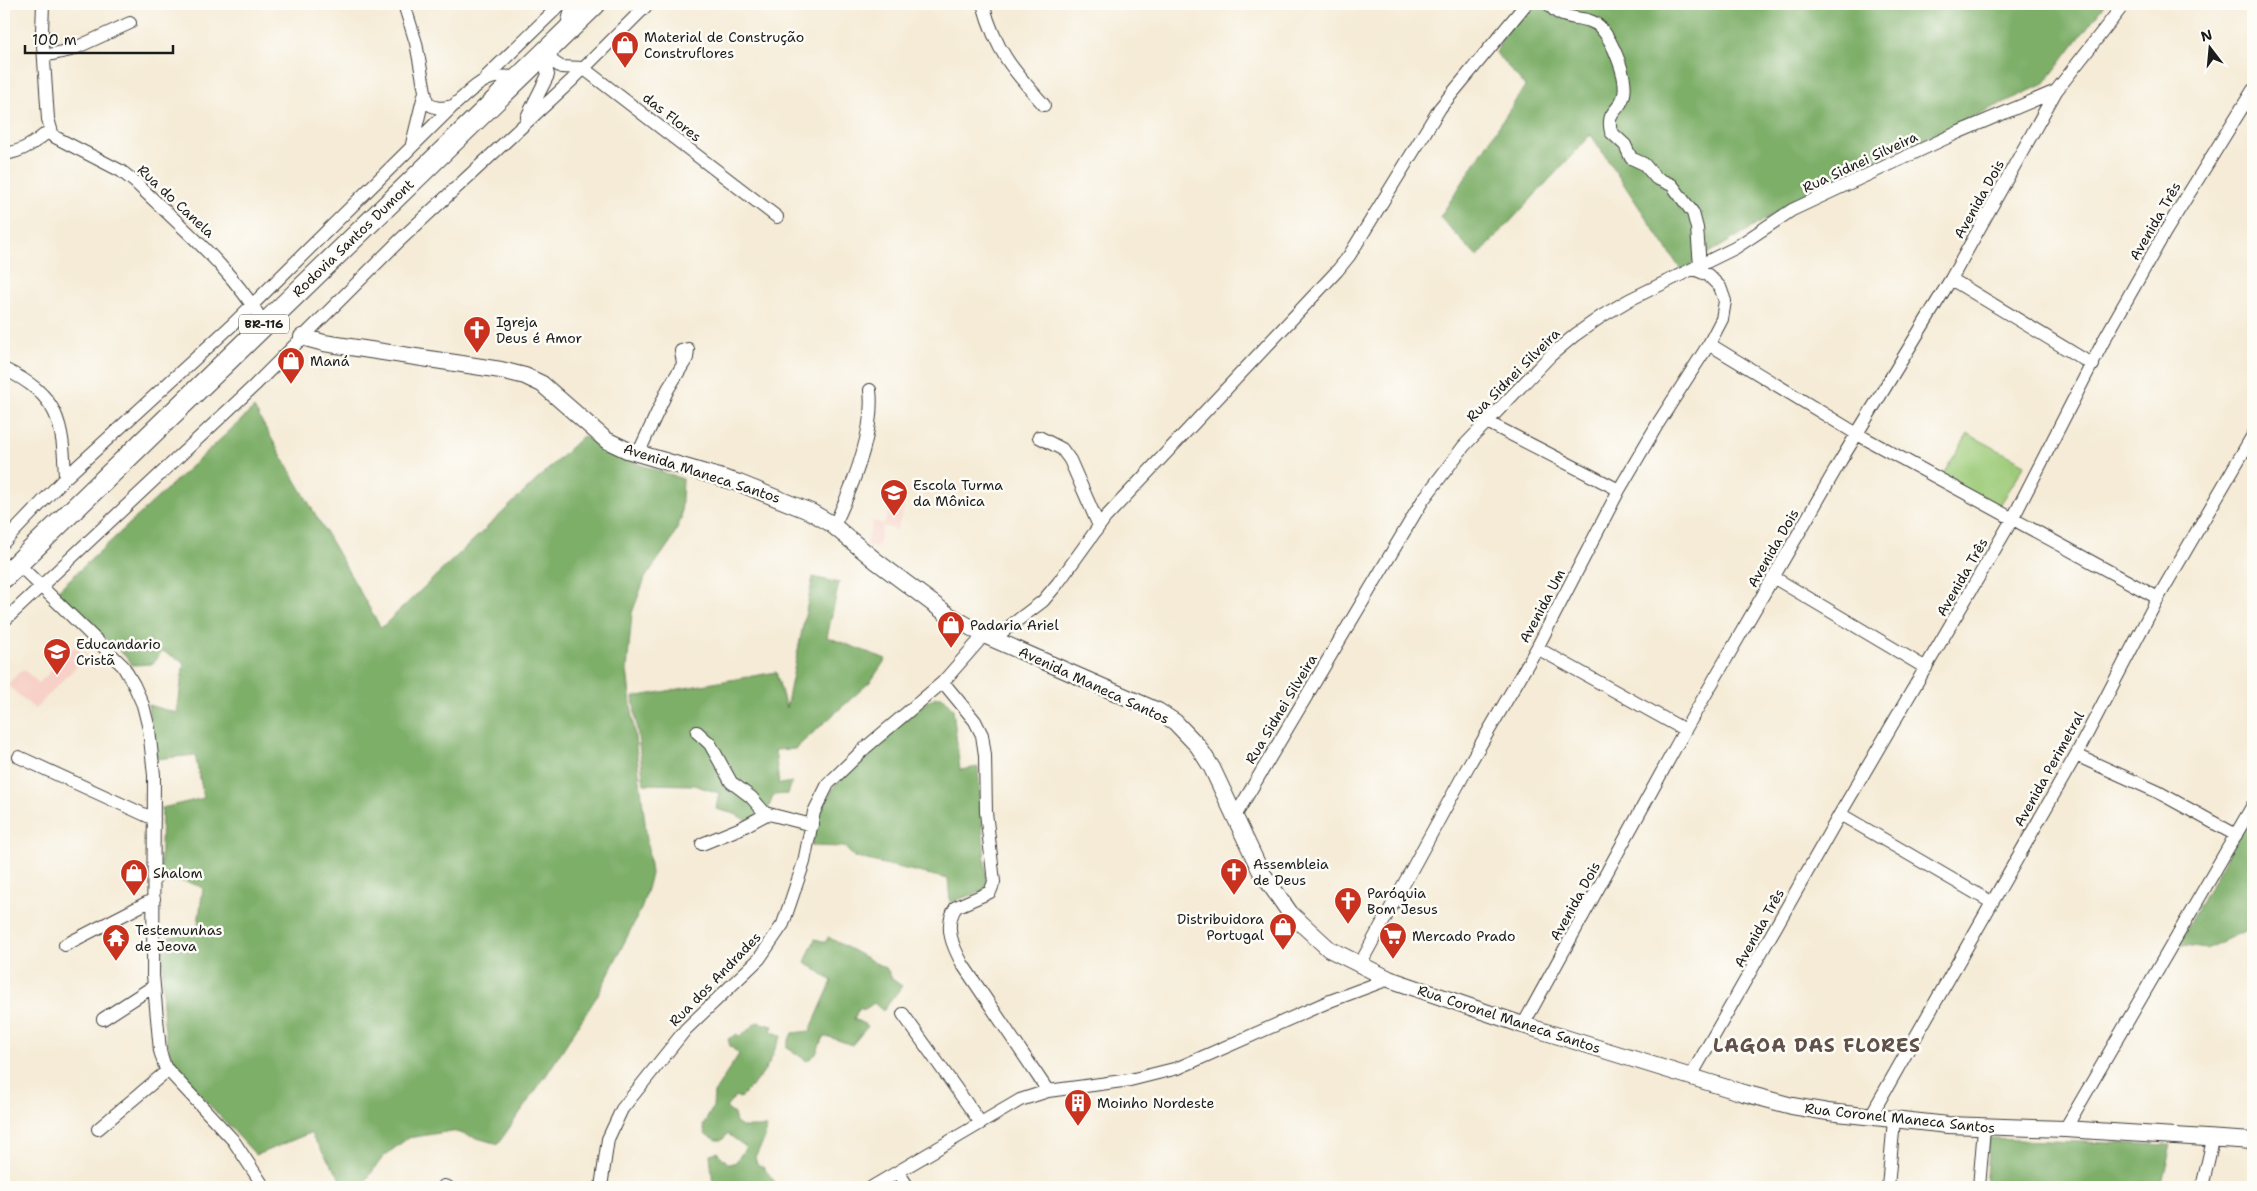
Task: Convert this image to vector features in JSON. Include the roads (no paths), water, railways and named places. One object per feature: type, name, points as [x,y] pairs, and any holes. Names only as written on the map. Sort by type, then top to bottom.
[{"type":"highway","name":"Rodovia Santos Dumont","points":[[11,571],[324,266],[521,78],[595,4]]},
{"type":"street","points":[[4,154],[15,153],[36,141],[50,130],[44,56],[43,4]]},
{"type":"street","points":[[404,4],[416,43],[424,94],[431,106],[440,108],[453,106]]},
{"type":"street","points":[[4,542],[65,478],[318,241],[412,144],[482,82],[561,4]]},
{"type":"street","points":[[566,33],[572,4]]},
{"type":"street","points":[[4,621],[39,586],[153,482],[400,240],[583,68],[648,4]]},
{"type":"street","points":[[983,4],[998,48],[1006,62],[1044,105]]},
{"type":"street","name":"Rua dos Andrades","points":[[601,1187],[608,1139],[622,1109],[686,1030],[759,959],[784,924],[804,862],[812,824],[821,796],[838,773],[943,682],[989,637],[1043,601],[1120,501],[1337,271],[1349,256],[1440,108],[1526,4]]},
{"type":"street","points":[[1549,4],[1557,14],[1596,24],[1613,48],[1625,82],[1624,97],[1610,116],[1611,132],[1623,143],[1631,158],[1644,164],[1656,178],[1672,186],[1693,213],[1697,228],[1697,268]]},
{"type":"street","name":"Avenida Dois","points":[[1523,1025],[1610,870],[1685,730],[1857,434],[1951,279],[2056,91],[2124,4]]},
{"type":"street","points":[[44,56],[71,50],[130,23]]},
{"type":"street","points":[[543,55],[561,67],[583,68]]},
{"type":"street","points":[[523,125],[548,75],[543,55]]},
{"type":"street","name":"das Flores","points":[[583,68],[777,217]]},
{"type":"street","points":[[482,82],[499,75],[521,78]]},
{"type":"street","name":"Avenida Três","points":[[1691,1076],[1840,814],[2013,518],[2081,383],[2093,365],[2104,340],[2165,232],[2253,90]]},
{"type":"street","name":"Rua Sidnei Silveira","points":[[1234,818],[1400,537],[1445,469],[1550,356],[1575,335],[1629,300],[1735,248],[1792,210],[2012,108],[2056,91]]},
{"type":"street","points":[[412,144],[424,94]]},
{"type":"street","name":"Rua do Canela","points":[[50,130],[53,136],[121,171],[135,182],[208,252],[252,304],[264,324]]},
{"type":"street","points":[[318,241],[324,266]]},
{"type":"street","name":"Avenida Um","points":[[1359,966],[1471,761],[1537,648],[1619,490],[1657,425],[1709,344],[1722,319],[1724,301],[1716,281],[1697,268]]},
{"type":"street","points":[[1951,279],[2093,365]]},
{"type":"street","name":"Avenida Maneca Santos","points":[[302,337],[324,343],[501,370],[525,376],[542,384],[606,440],[638,454],[771,494],[811,512],[834,526],[947,614],[989,637],[1158,710],[1189,734],[1212,768],[1260,870],[1290,913],[1329,949],[1359,966]]},
{"type":"street","points":[[1709,344],[1857,434],[2158,598]]},
{"type":"street","points":[[638,454],[668,389],[683,363]]},
{"type":"street","points":[[4,369],[34,388],[49,403],[59,419],[64,442],[65,478]]},
{"type":"street","points":[[834,526],[852,485],[869,422],[872,406],[870,390]]},
{"type":"street","points":[[1487,422],[1619,490]]},
{"type":"street","name":"Avenida Perimetral","points":[[1870,1117],[2076,755],[2158,598],[2249,452],[2253,435]]},
{"type":"street","points":[[1039,437],[1062,449],[1070,460],[1099,526]]},
{"type":"street","points":[[11,571],[39,586],[123,666],[134,684],[149,729],[154,775],[154,986],[160,1050],[168,1070],[233,1140],[264,1187]]},
{"type":"street","points":[[1773,577],[1926,668]]},
{"type":"street","points":[[1537,648],[1685,730]]},
{"type":"street","points":[[943,682],[975,722],[982,735],[985,755],[986,812],[994,882],[993,889],[986,895],[964,902],[956,907],[950,923],[952,942],[963,965],[1048,1091]]},
{"type":"street","points":[[697,732],[710,744],[731,782],[751,797],[767,814],[812,824]]},
{"type":"street","points":[[2076,755],[2158,792],[2236,835]]},
{"type":"street","points":[[19,757],[154,819]]},
{"type":"street","points":[[2065,1129],[2253,805]]},
{"type":"street","points":[[702,844],[741,828],[767,814]]},
{"type":"street","points":[[1840,814],[1991,902]]},
{"type":"street","points":[[65,945],[154,900]]},
{"type":"street","name":"Rua Coronel Maneca Santos","points":[[1359,966],[1389,979],[1523,1025],[1767,1100],[1828,1112],[1984,1128],[2065,1129],[2253,1142]]},
{"type":"street","points":[[872,1187],[1020,1100],[1048,1091],[1130,1080],[1178,1068],[1324,1003],[1389,979]]},
{"type":"street","points":[[103,1019],[154,986]]},
{"type":"street","points":[[903,1014],[980,1122]]},
{"type":"street","points":[[98,1129],[168,1070]]},
{"type":"street","points":[[1888,1187],[1894,1120]]},
{"type":"street","points":[[1979,1187],[1984,1128]]},
{"type":"street","points":[[2202,1187],[2213,1140]]},
{"type":"street","points":[[898,1172],[908,1187]]},
{"type":"place","name":"Material de Construção Construflores","points":[[625,69]]},
{"type":"place","name":"Igreja Deus é Amor","points":[[477,354]]},
{"type":"place","name":"Maná","points":[[291,385]]},
{"type":"place","name":"Escola Turma da Mônica","points":[[894,517]]},
{"type":"place","name":"Padaria Ariel","points":[[951,649]]},
{"type":"place","name":"Educandario Cristã","points":[[57,676]]},
{"type":"place","name":"Assembleia de Deus","points":[[1234,896]]},
{"type":"place","name":"Shalom","points":[[134,897]]},
{"type":"place","name":"Paróquia Bom Jesus","points":[[1348,925]]},
{"type":"place","name":"Distribuidora Portugal","points":[[1283,951]]},
{"type":"place","name":"Mercado Prado","points":[[1393,960]]},
{"type":"place","name":"Testemunhas de Jeova","points":[[116,962]]},
{"type":"place","name":"Moinho Nordeste","points":[[1078,1127]]},
{"type":"district","name":"LAGOA DAS FLORES","points":[[1817,1045]]}]
